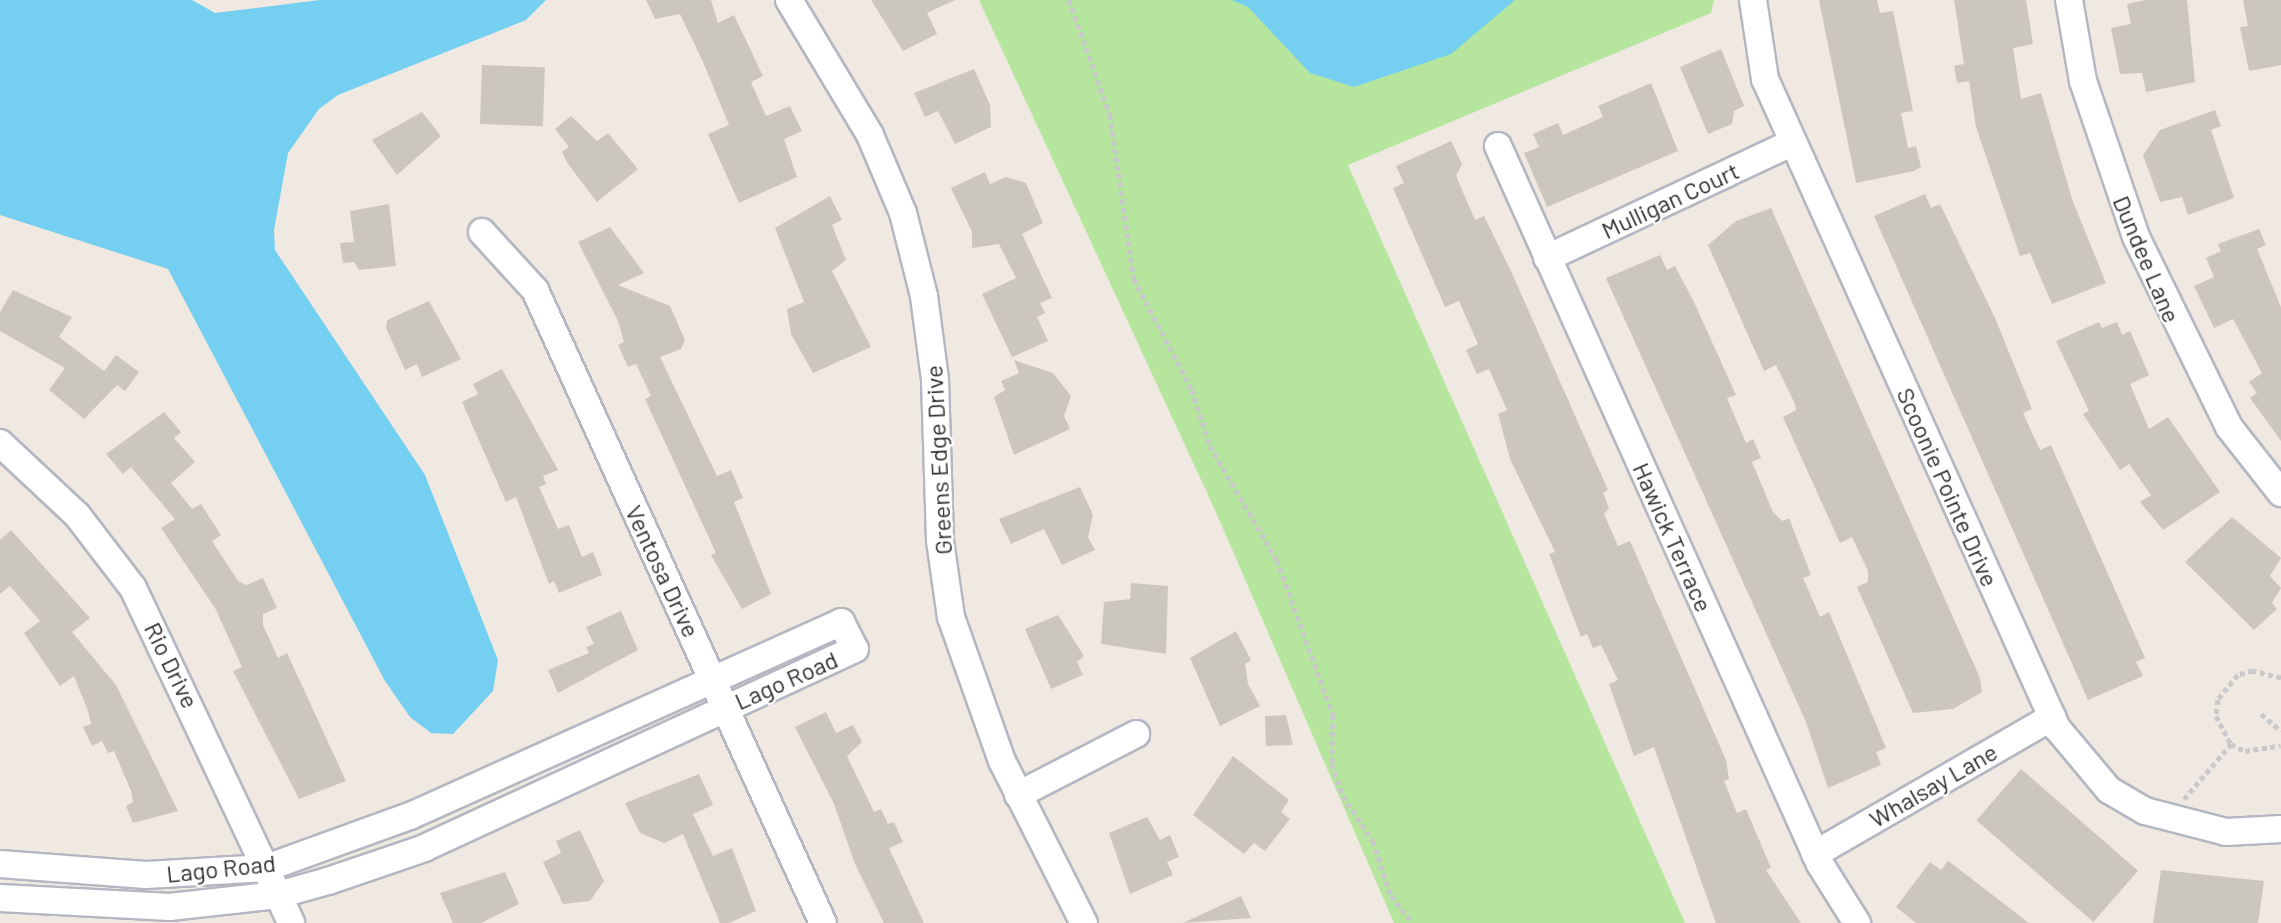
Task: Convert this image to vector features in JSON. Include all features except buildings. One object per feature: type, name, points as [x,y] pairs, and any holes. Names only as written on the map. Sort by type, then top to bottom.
[{"type":"street","name":"Greens Edge Drive","points":[[789,0],[870,135],[903,214],[924,296],[935,380],[940,541],[951,617],[973,691],[1018,795],[1084,923]]},
{"type":"street","name":"Scoonie Pointe Drive","points":[[1753,0],[1765,79],[2052,717],[2078,760],[2109,790],[2166,819],[2226,832],[2281,829]]},
{"type":"street","name":"Dundee Lane","points":[[2069,0],[2083,81],[2136,237],[2229,427],[2281,493]]},
{"type":"street","name":"Mulligan Court","points":[[1547,258],[1793,142]]},
{"type":"street","name":"Hawick Terrace","points":[[1498,146],[1815,854],[1857,923]]},
{"type":"street","name":"Ventosa Drive","points":[[482,232],[535,290],[822,923]]},
{"type":"street","name":"Rio Drive","points":[[0,443],[77,515],[133,587],[291,923]]},
{"type":"street","name":"Lago Road","points":[[0,864],[146,875],[266,868],[388,825],[841,622],[855,649],[425,848],[278,895],[126,908],[0,898]]},
{"type":"street","name":"Whalsay Lane","points":[[1815,854],[2052,717]]},
{"type":"street","points":[[1018,795],[1136,734]]},
{"type":"path","points":[[1069,0],[1110,115],[1134,279],[1192,390],[1210,446],[1277,560],[1333,715],[1332,764],[1343,796],[1373,841],[1391,896],[1413,923]]},
{"type":"path","points":[[2281,678],[2253,671],[2225,686],[2216,716],[2231,744],[2262,753],[2281,745]]},
{"type":"path","points":[[2261,714],[2281,730]]},
{"type":"path","points":[[2166,819],[2231,744]]},
{"type":"green space","points":[[979,0],[1714,0],[1711,13],[1348,165],[1685,923],[1394,923],[1215,510]]},
{"type":"water","points":[[0,0],[192,0],[215,13],[320,0],[546,0],[526,20],[338,95],[319,109],[288,153],[274,230],[275,250],[425,475],[498,660],[493,691],[453,734],[431,733],[410,717],[385,681],[168,269],[0,215]]},
{"type":"water","points":[[1232,0],[1515,0],[1451,54],[1354,87],[1310,73],[1248,7]]}]
